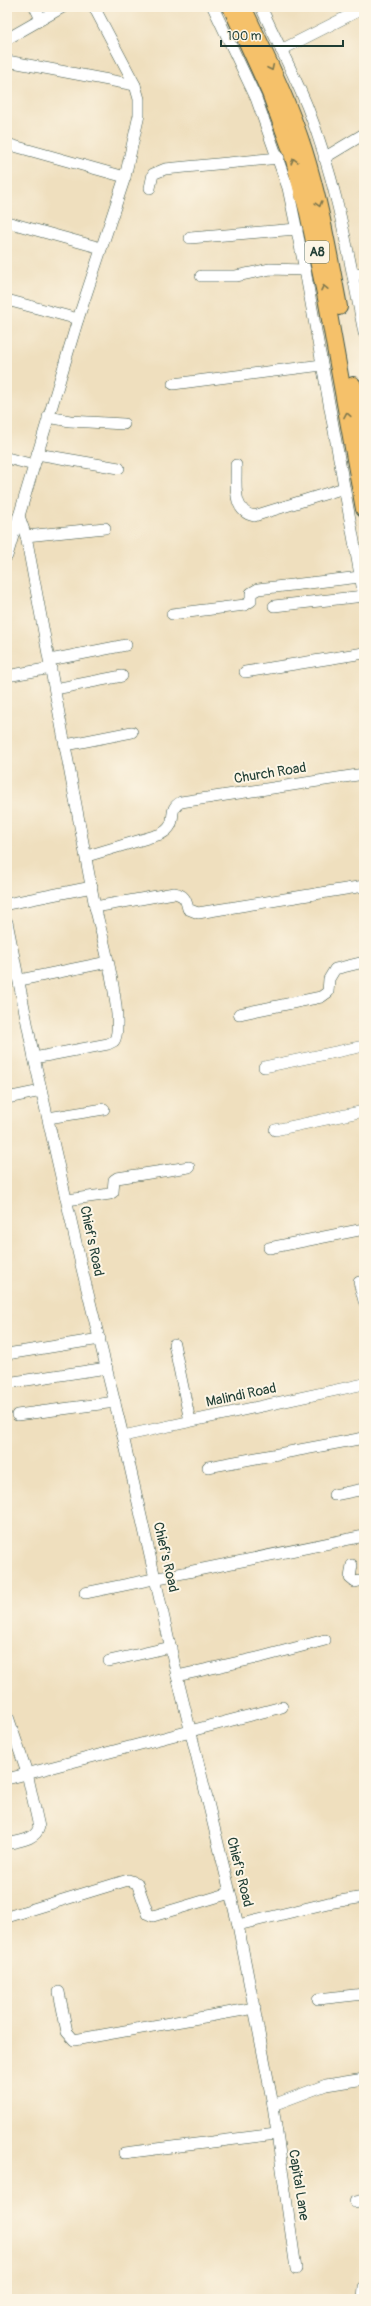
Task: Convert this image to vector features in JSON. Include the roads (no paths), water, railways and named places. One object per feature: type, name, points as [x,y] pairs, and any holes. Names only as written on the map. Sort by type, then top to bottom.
[{"type":"highway","name":"A8","points":[[231,7],[270,92],[292,153],[308,213],[359,449]]},
{"type":"highway","name":"A8","points":[[243,7],[284,95],[304,149],[323,216],[359,449],[364,509]]},
{"type":"street","points":[[35,7],[41,19]]},
{"type":"street","points":[[7,39],[63,7]]},
{"type":"street","points":[[7,556],[10,539],[19,516],[78,318],[125,177],[139,115],[139,99],[134,85],[94,7]]},
{"type":"street","points":[[213,7],[256,98],[279,158],[288,188],[305,270],[364,597],[274,606]]},
{"type":"street","points":[[261,7],[307,106],[324,158],[344,230],[364,333]]},
{"type":"street","points":[[281,50],[364,8]]},
{"type":"street","points":[[7,61],[134,85]]},
{"type":"street","points":[[324,158],[364,134]]},
{"type":"street","points":[[7,144],[125,177]]},
{"type":"street","points":[[150,188],[153,174],[165,168],[279,158]]},
{"type":"street","points":[[7,222],[101,248]]},
{"type":"street","points":[[190,238],[297,229]]},
{"type":"street","points":[[201,276],[236,276],[270,269],[305,270]]},
{"type":"street","points":[[353,276],[364,272]]},
{"type":"street","points":[[7,300],[78,318]]},
{"type":"street","points":[[173,384],[322,365]]},
{"type":"street","points":[[48,417],[70,421],[124,424]]},
{"type":"street","points":[[335,435],[359,449]]},
{"type":"street","points":[[7,458],[36,459],[119,468]]},
{"type":"street","points":[[236,464],[238,503],[242,511],[254,516],[344,488]]},
{"type":"street","points":[[19,516],[26,536],[95,907],[108,962],[116,1011],[117,1037],[114,1041],[34,1058]]},
{"type":"street","points":[[26,536],[105,528]]},
{"type":"street","points":[[172,614],[245,605],[251,601],[251,593],[258,588],[360,577]]},
{"type":"street","points":[[7,676],[126,645]]},
{"type":"street","points":[[245,672],[364,653]]},
{"type":"street","points":[[55,689],[122,676]]},
{"type":"street","points":[[66,745],[132,732]]},
{"type":"street","name":"Church Road","points":[[86,856],[161,834],[169,830],[173,824],[173,810],[175,805],[181,802],[364,774]]},
{"type":"street","points":[[95,907],[174,893],[181,895],[186,899],[188,909],[198,913],[364,886]]},
{"type":"street","points":[[7,904],[92,887]]},
{"type":"street","name":"Chief's Road","points":[[7,922],[20,980],[41,1091],[82,1269],[124,1436],[170,1647],[238,1925],[273,2105]]},
{"type":"street","points":[[20,980],[108,962]]},
{"type":"street","points":[[239,1014],[321,997],[328,992],[329,979],[335,969],[364,962]]},
{"type":"street","points":[[264,1067],[364,1046]]},
{"type":"street","points":[[7,1098],[41,1091]]},
{"type":"street","points":[[48,1118],[104,1109]]},
{"type":"street","points":[[275,1130],[364,1111]]},
{"type":"street","points":[[67,1200],[110,1194],[116,1178],[189,1167]]},
{"type":"street","points":[[269,1248],[364,1229]]},
{"type":"street","points":[[359,1282],[364,1301]]},
{"type":"street","points":[[7,1354],[100,1339]]},
{"type":"street","points":[[174,1344],[190,1421]]},
{"type":"street","points":[[7,1383],[107,1368]]},
{"type":"street","name":"Malindi Road","points":[[124,1436],[364,1384]]},
{"type":"street","points":[[18,1415],[115,1402]]},
{"type":"street","points":[[208,1467],[364,1438]]},
{"type":"street","points":[[334,1495],[364,1489]]},
{"type":"street","points":[[85,1593],[364,1536]]},
{"type":"street","points":[[352,1566],[350,1578],[355,1582],[364,1580]]},
{"type":"street","points":[[177,1676],[261,1657],[325,1640]]},
{"type":"street","points":[[110,1661],[170,1647]]},
{"type":"street","points":[[7,1779],[282,1707]]},
{"type":"street","points":[[7,1714],[12,1741],[27,1773],[37,1812],[38,1832],[32,1836],[7,1844]]},
{"type":"street","points":[[7,1917],[128,1880],[137,1883],[145,1909],[148,1914],[153,1916],[230,1893]]},
{"type":"street","points":[[238,1925],[328,1903],[364,1896]]},
{"type":"street","points":[[59,1992],[67,2032],[74,2040],[255,2008]]},
{"type":"street","points":[[318,1999],[364,1994]]},
{"type":"street","points":[[273,2105],[326,2085],[364,2079]]},
{"type":"street","name":"Capital Lane","points":[[273,2105],[296,2270]]},
{"type":"street","points":[[124,2153],[276,2134]]},
{"type":"street","points":[[363,2299],[364,2287]]}]
